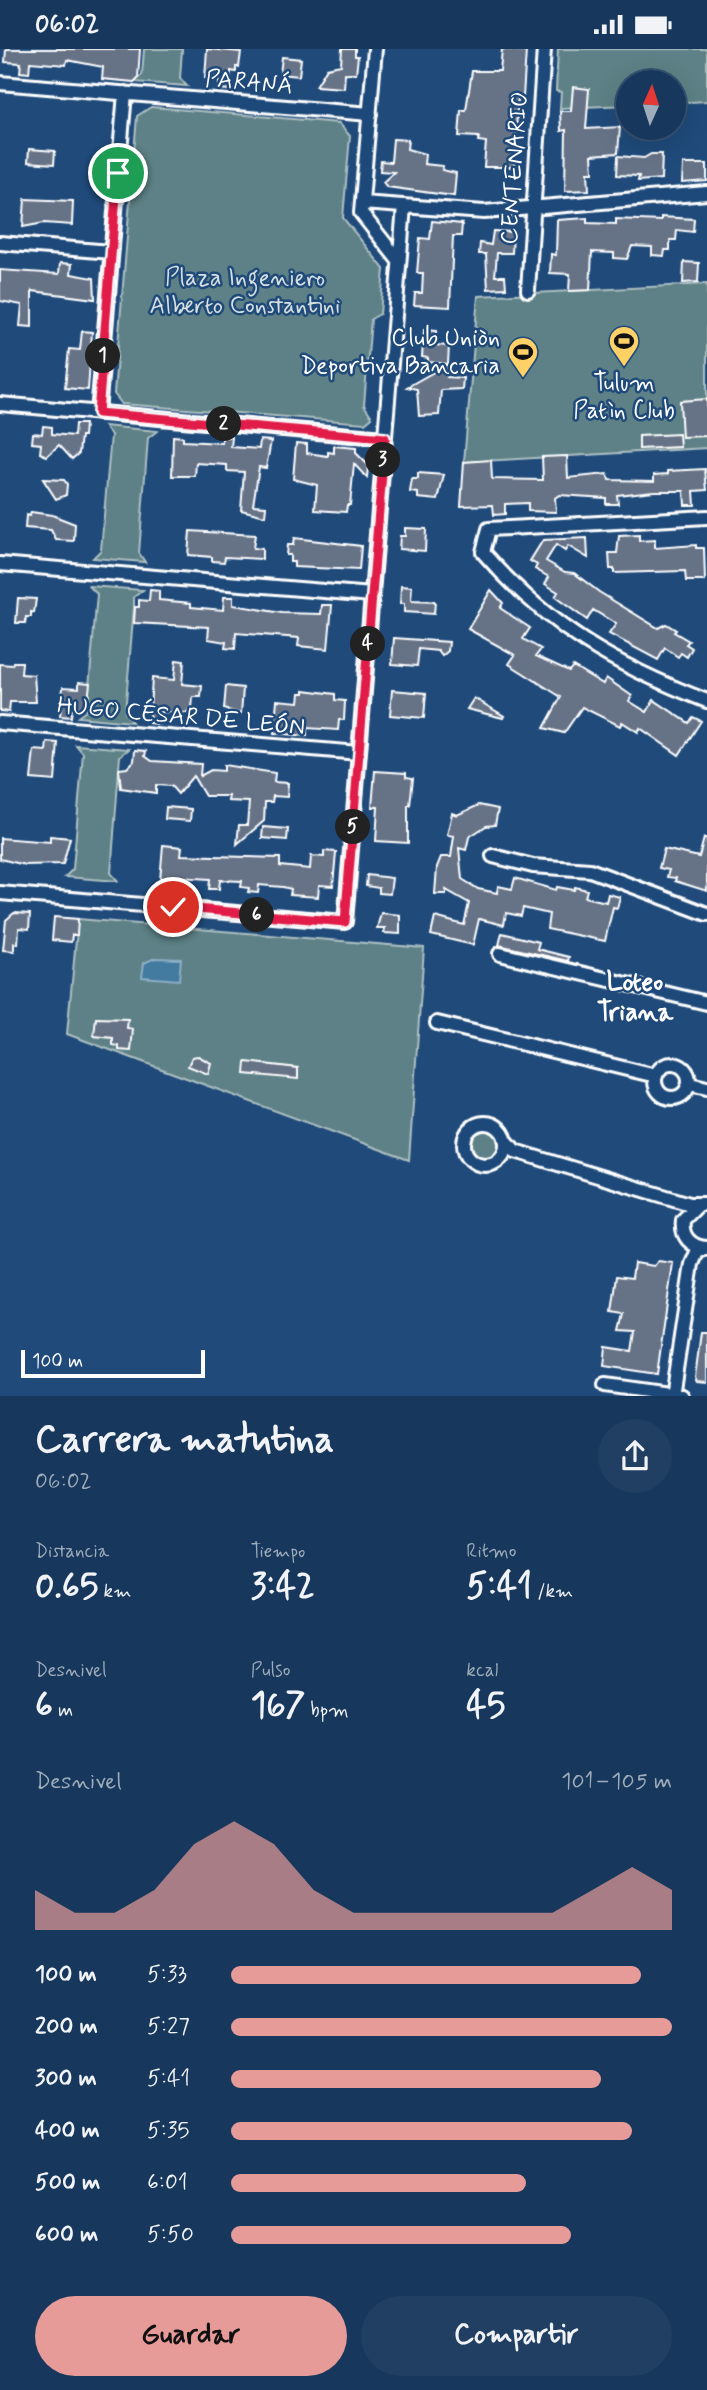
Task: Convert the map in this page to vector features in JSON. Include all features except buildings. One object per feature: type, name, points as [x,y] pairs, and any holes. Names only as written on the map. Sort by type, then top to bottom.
[{"type":"street","points":[[375,49],[361,213],[399,261]]},
{"type":"street","name":"CENTENARIO","points":[[528,290],[544,49]]},
{"type":"street","name":"PARANÁ","points":[[0,83],[369,114]]},
{"type":"street","points":[[98,413],[125,93]]},
{"type":"street","points":[[362,203],[484,212],[707,193]]},
{"type":"street","points":[[0,893],[345,922],[404,206]]},
{"type":"street","points":[[0,243],[111,252]]},
{"type":"street","points":[[0,404],[385,438]]},
{"type":"street","points":[[707,517],[488,529],[483,552],[533,606],[607,657],[707,701]]},
{"type":"street","points":[[0,564],[372,595]]},
{"type":"street","name":"HUGO CÉSAR DE LEÓN","points":[[0,723],[359,753]]},
{"type":"street","points":[[493,856],[541,868],[590,870],[707,914]]},
{"type":"street","points":[[500,954],[707,1003]]},
{"type":"street","points":[[437,1023],[656,1076]]},
{"type":"street","points":[[673,1064],[686,1070],[690,1084],[682,1095],[668,1097],[657,1089],[656,1076],[660,1069],[673,1064]]},
{"type":"street","points":[[690,1084],[707,1088]]},
{"type":"street","points":[[515,1151],[490,1164],[477,1163],[467,1155],[464,1142],[469,1130],[486,1123],[499,1128],[509,1147],[515,1151],[703,1205]]},
{"type":"street","points":[[501,1157],[506,1139]]},
{"type":"street","points":[[605,1385],[676,1396],[693,1260],[682,1227],[685,1215],[676,1199]]},
{"type":"street","points":[[685,1215],[703,1205]]},
{"type":"street","points":[[687,1240],[707,1248],[693,1260]]},
{"type":"green space","points":[[144,49],[182,49],[180,78],[187,86],[134,82],[142,75]]},
{"type":"green space","points":[[558,49],[707,49],[707,101],[686,102],[686,70],[616,70],[616,106],[560,108],[561,92],[556,91]]},
{"type":"green space","name":"Plaza Ingeniero Alberto Constantini","points":[[151,107],[339,123],[350,136],[343,218],[384,269],[380,314],[371,319],[364,405],[372,417],[365,423],[122,404],[114,394],[137,116]]},
{"type":"green space","points":[[707,284],[707,448],[464,462],[478,296]]},
{"type":"green space","points":[[104,426],[157,431],[148,438],[139,553],[145,562],[93,558],[101,550],[111,435]]},
{"type":"green space","points":[[89,586],[143,590],[134,597],[125,713],[132,722],[78,717],[87,710],[97,594]]},
{"type":"green space","points":[[76,745],[129,749],[120,756],[111,873],[118,881],[65,877],[73,869],[83,753]]},
{"type":"green space","points":[[78,919],[424,948],[409,1160],[67,1034]]},
{"type":"green space","points":[[485,1129],[495,1133],[499,1143],[495,1153],[485,1157],[475,1153],[471,1143],[475,1133]]},
{"type":"water","points":[[155,958],[181,959],[179,980],[142,977],[144,963]]},
{"type":"place","name":"Tulum Patìn Club","points":[[624,368]]},
{"type":"place","name":"Club Uniòn Deportiva Bancaria","points":[[523,379]]},
{"type":"district","name":"Loteo Triana","points":[[635,998]]},
{"type":"route","points":[[118,173],[98,413],[385,438],[345,922],[173,907]]}]
